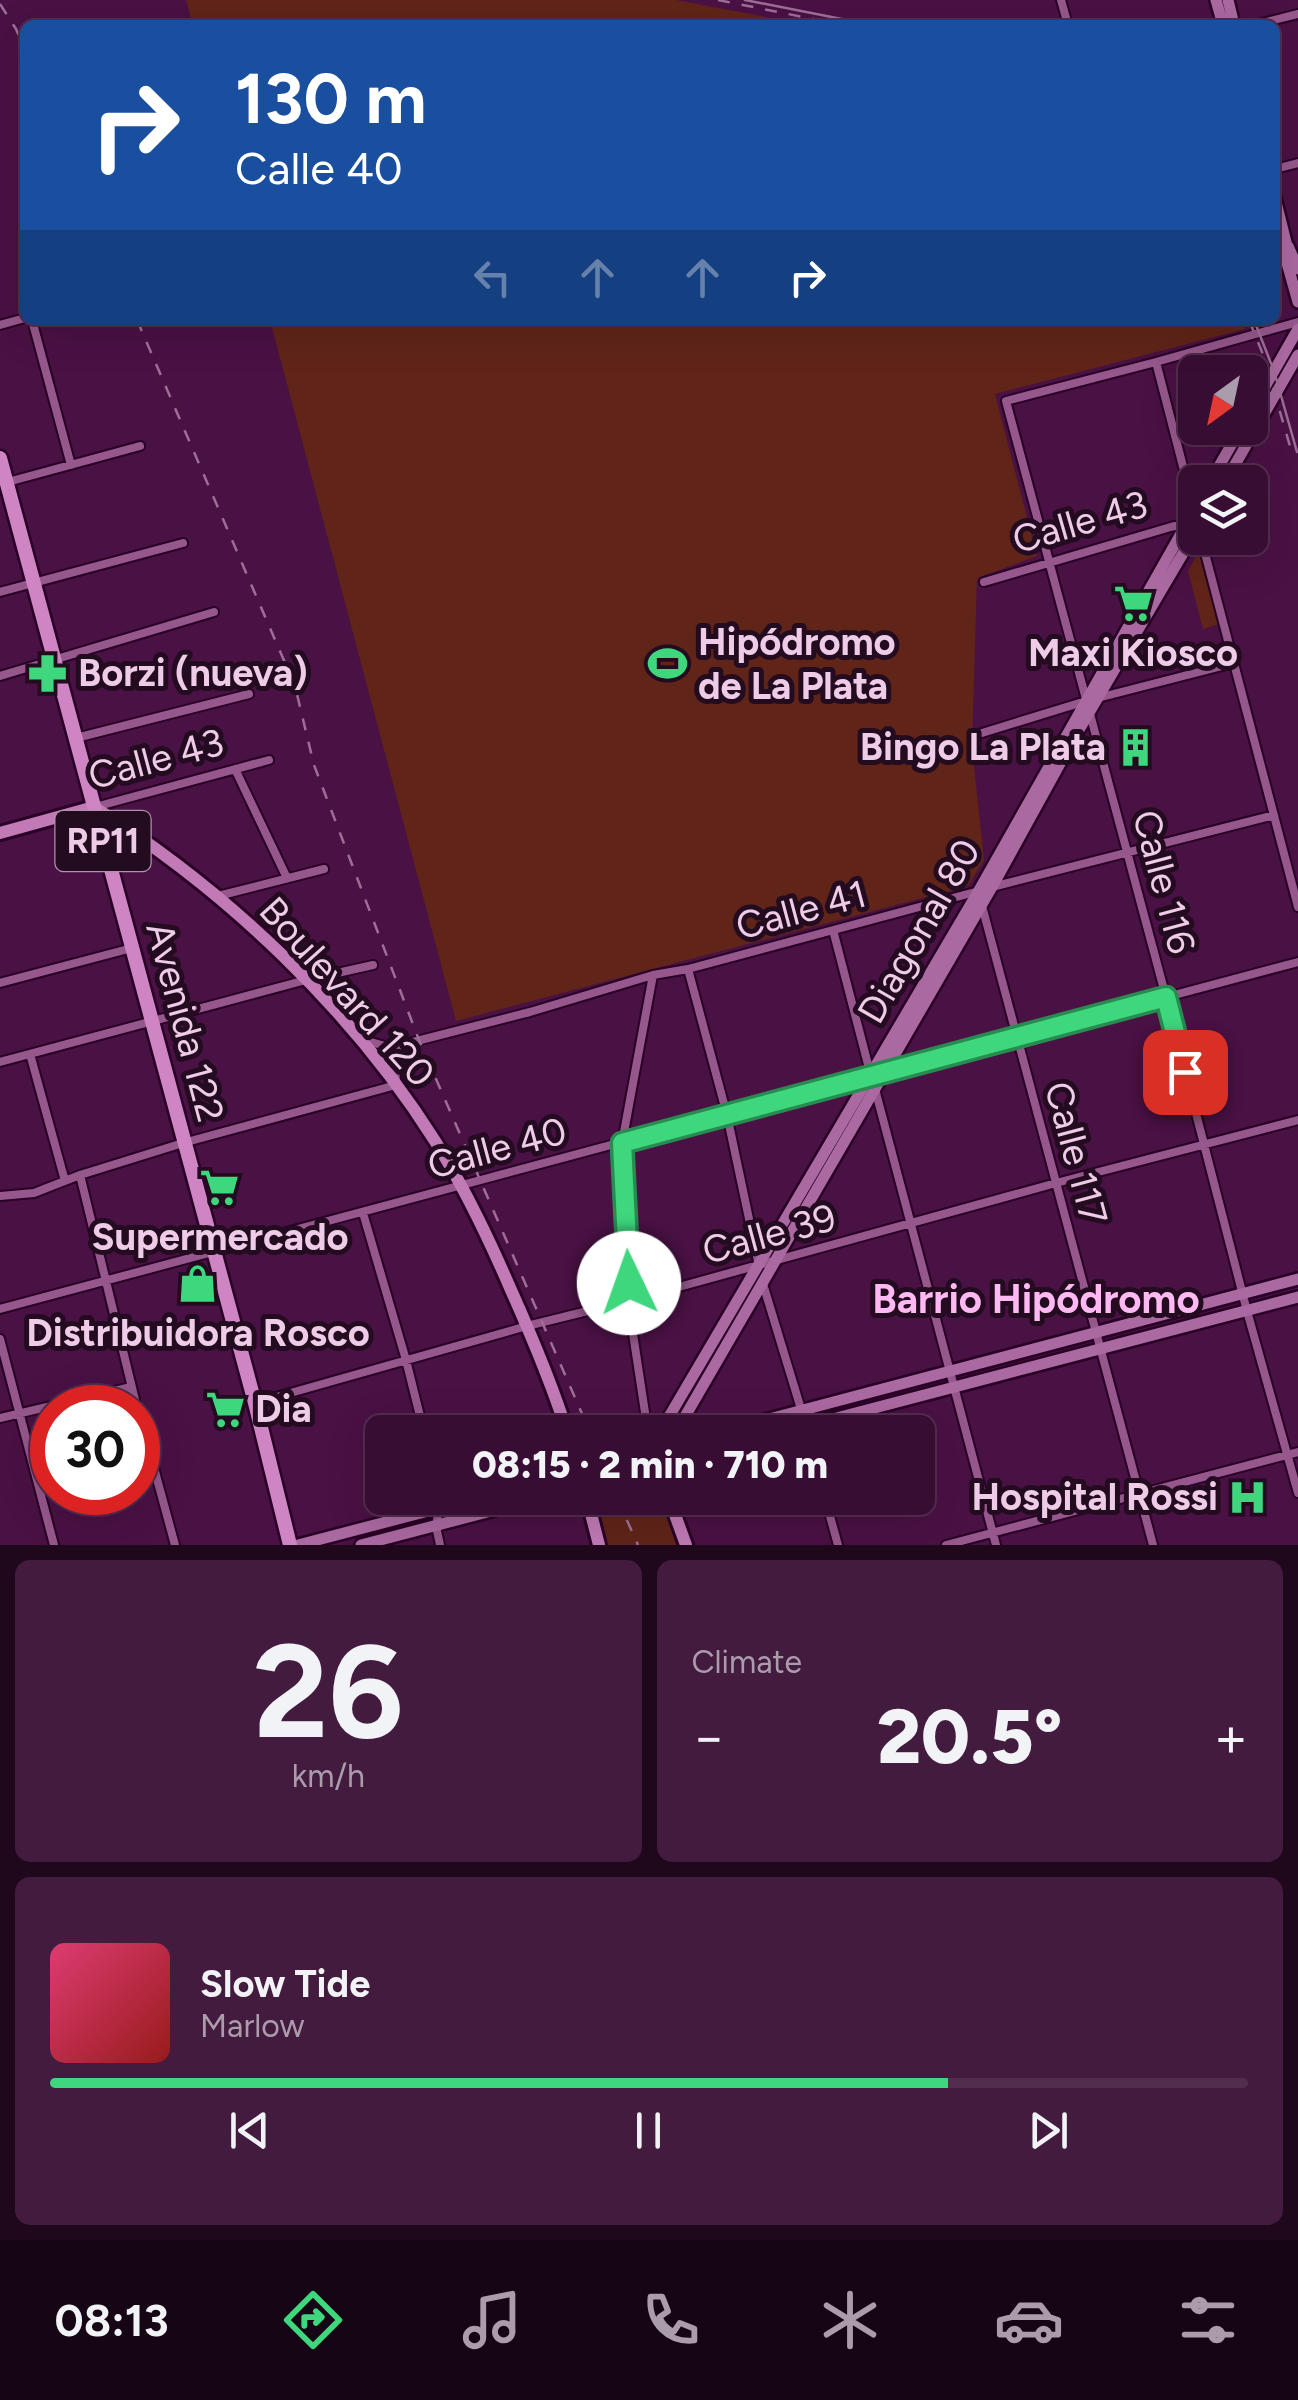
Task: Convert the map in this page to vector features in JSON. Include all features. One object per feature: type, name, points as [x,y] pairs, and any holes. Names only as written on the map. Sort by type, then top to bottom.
[{"type":"highway","name":"Avenida 122","points":[[0,458],[3,483],[55,660],[290,1545]]},
{"type":"main road","points":[[1280,218],[1298,269]]},
{"type":"main road","points":[[1286,242],[1298,302]]},
{"type":"main road","points":[[1268,379],[1298,325]]},
{"type":"main road","points":[[1234,465],[1294,368],[1298,355]]},
{"type":"main road","name":"Diagonal 80","points":[[687,1415],[1178,552]]},
{"type":"main road","name":"Diagonal 80","points":[[980,898],[992,887],[1091,704]]},
{"type":"main road","name":"Calle 43","points":[[0,833],[94,807]]},
{"type":"main road","name":"Boulevard 120","points":[[94,807],[218,896],[284,956],[396,1085],[433,1138],[488,1238],[561,1415]]},
{"type":"main road","name":"Diagonal 80","points":[[670,1415],[876,1079]]},
{"type":"main road","points":[[786,1415],[1298,1278]]},
{"type":"main road","points":[[860,1415],[1298,1297]]},
{"type":"main road","points":[[298,1545],[398,1515]]},
{"type":"main road","points":[[360,1545],[477,1515]]},
{"type":"main road","points":[[591,1515],[599,1545]]},
{"type":"main road","points":[[675,1515],[686,1545]]},
{"type":"street","points":[[30,325],[71,464]]},
{"type":"street","points":[[1183,465],[1156,362],[1298,325]]},
{"type":"street","name":"Calle 116","points":[[1156,362],[1006,401],[1091,704],[1242,1294],[1293,1453],[1298,1493]]},
{"type":"street","points":[[3,483],[140,446]]},
{"type":"street","name":"Calle 43","points":[[984,582],[1178,526]]},
{"type":"street","points":[[0,592],[183,544]]},
{"type":"street","points":[[1206,555],[1298,907]]},
{"type":"street","points":[[0,676],[214,612]]},
{"type":"street","points":[[982,733],[1234,663]]},
{"type":"street","points":[[76,738],[248,694]]},
{"type":"street","name":"Calle 43","points":[[94,807],[269,760]]},
{"type":"street","points":[[235,769],[286,878]]},
{"type":"street","points":[[992,887],[1274,815]]},
{"type":"street","points":[[218,896],[324,868]]},
{"type":"street","name":"Calle 41","points":[[358,1038],[376,1044],[401,1045],[833,930],[980,898]]},
{"type":"street","name":"Calle 117","points":[[980,898],[1153,1545]]},
{"type":"street","points":[[833,930],[876,1079],[996,1545]]},
{"type":"street","points":[[0,982],[132,948]]},
{"type":"street","name":"Calle 40","points":[[0,1310],[727,1115],[876,1079],[1298,962]]},
{"type":"street","points":[[0,1062],[373,965]]},
{"type":"street","points":[[688,969],[727,1115],[762,1282],[803,1415]]},
{"type":"street","points":[[645,1415],[628,1301],[622,1143],[653,976]]},
{"type":"street","points":[[0,1196],[34,1193],[183,1143],[396,1085],[395,1064],[401,1045]]},
{"type":"street","points":[[30,1054],[65,1181]]},
{"type":"street","name":"Calle 39","points":[[254,1403],[1298,1120]]},
{"type":"street","points":[[80,1175],[131,1385]]},
{"type":"street","points":[[362,1212],[420,1415]]},
{"type":"street","points":[[0,1339],[54,1545]]},
{"type":"street","points":[[0,1418],[30,1412]]},
{"type":"street","points":[[946,1545],[1293,1453]]},
{"type":"street","points":[[160,1491],[175,1545]]},
{"type":"street","points":[[438,1515],[440,1545]]},
{"type":"street","points":[[830,1515],[838,1545]]},
{"type":"shaded area","points":[[186,0],[676,0],[782,20],[192,20]]},
{"type":"shaded area","name":"Hipódromo de La Plata","points":[[271,325],[1243,325],[1245,329],[995,394],[1037,556],[977,578],[972,747],[984,860],[968,886],[456,1021]]},
{"type":"shaded area","points":[[1200,555],[1219,624],[1203,629],[1188,571]]},
{"type":"shaded area","points":[[596,1515],[671,1515],[682,1545],[604,1545]]},
{"type":"tram line","points":[[745,0],[847,20]]},
{"type":"tram line","points":[[1256,325],[1274,371],[1297,452]]},
{"type":"railway","points":[[718,0],[818,20]]},
{"type":"railway","points":[[0,4],[20,38]]},
{"type":"railway","points":[[139,325],[295,686],[314,765],[419,1040],[583,1415]]},
{"type":"railway","points":[[1251,325],[1292,453]]},
{"type":"railway","points":[[625,1515],[638,1545]]},
{"type":"place","name":"Maxi Kiosco","points":[[1133,604]]},
{"type":"place","name":"Hipódromo de La Plata","points":[[668,664]]},
{"type":"place","name":"Borzi (nueva)","points":[[48,673]]},
{"type":"place","name":"Bingo La Plata","points":[[1136,747]]},
{"type":"place","name":"Supermercado","points":[[220,1188]]},
{"type":"place","name":"Distribuidora Rosco","points":[[198,1284]]},
{"type":"place","name":"Dia","points":[[225,1409]]},
{"type":"place","name":"Hospital Rossi","points":[[1248,1497]]},
{"type":"district","name":"Barrio Hipódromo","points":[[1036,1299]]},
{"type":"route","points":[[629,1283],[622,1143],[1166,997],[1185,1072]]}]
